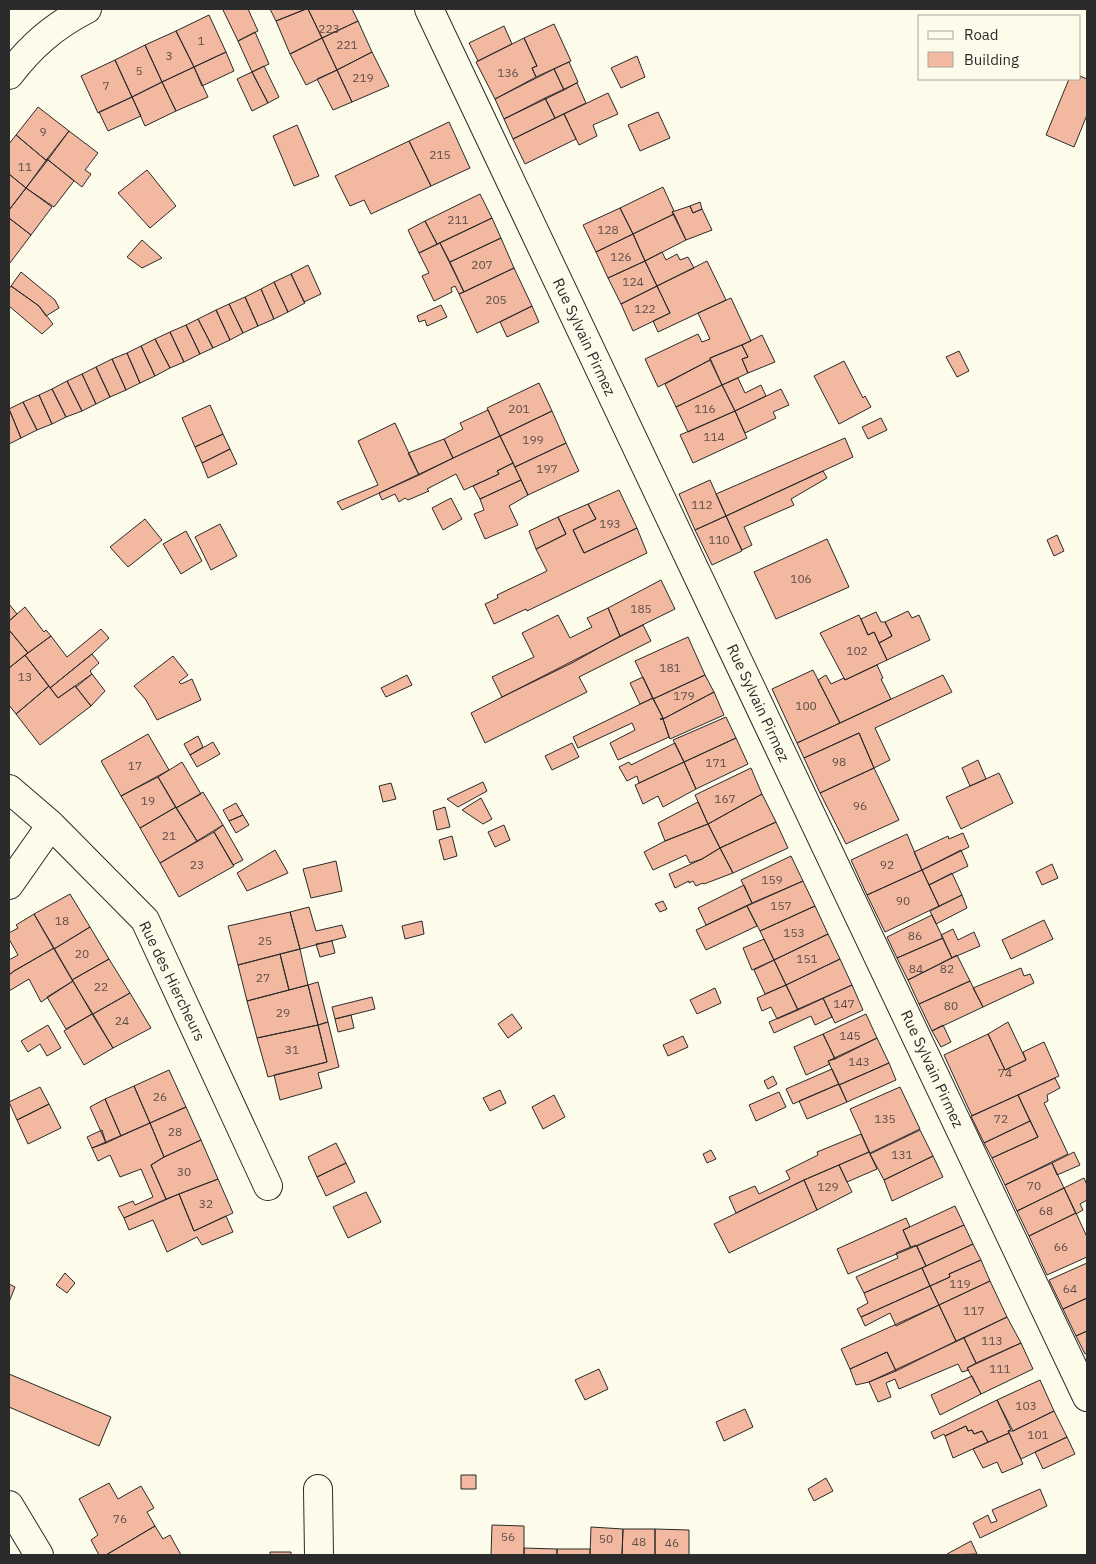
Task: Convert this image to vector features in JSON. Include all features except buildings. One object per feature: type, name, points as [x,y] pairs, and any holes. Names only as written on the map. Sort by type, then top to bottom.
[{"type":"street","points":[[9,75],[24,55],[63,21],[86,9]]},
{"type":"street","name":"Rue Sylvain Pirmez","points":[[429,9],[1087,1397]]},
{"type":"street","name":"Rue des Hiercheurs","points":[[9,789],[50,826],[145,920],[268,1186]]},
{"type":"street","points":[[9,885],[50,826]]},
{"type":"street","points":[[318,1489],[319,1555]]},
{"type":"street","points":[[9,1505],[39,1555]]}]
